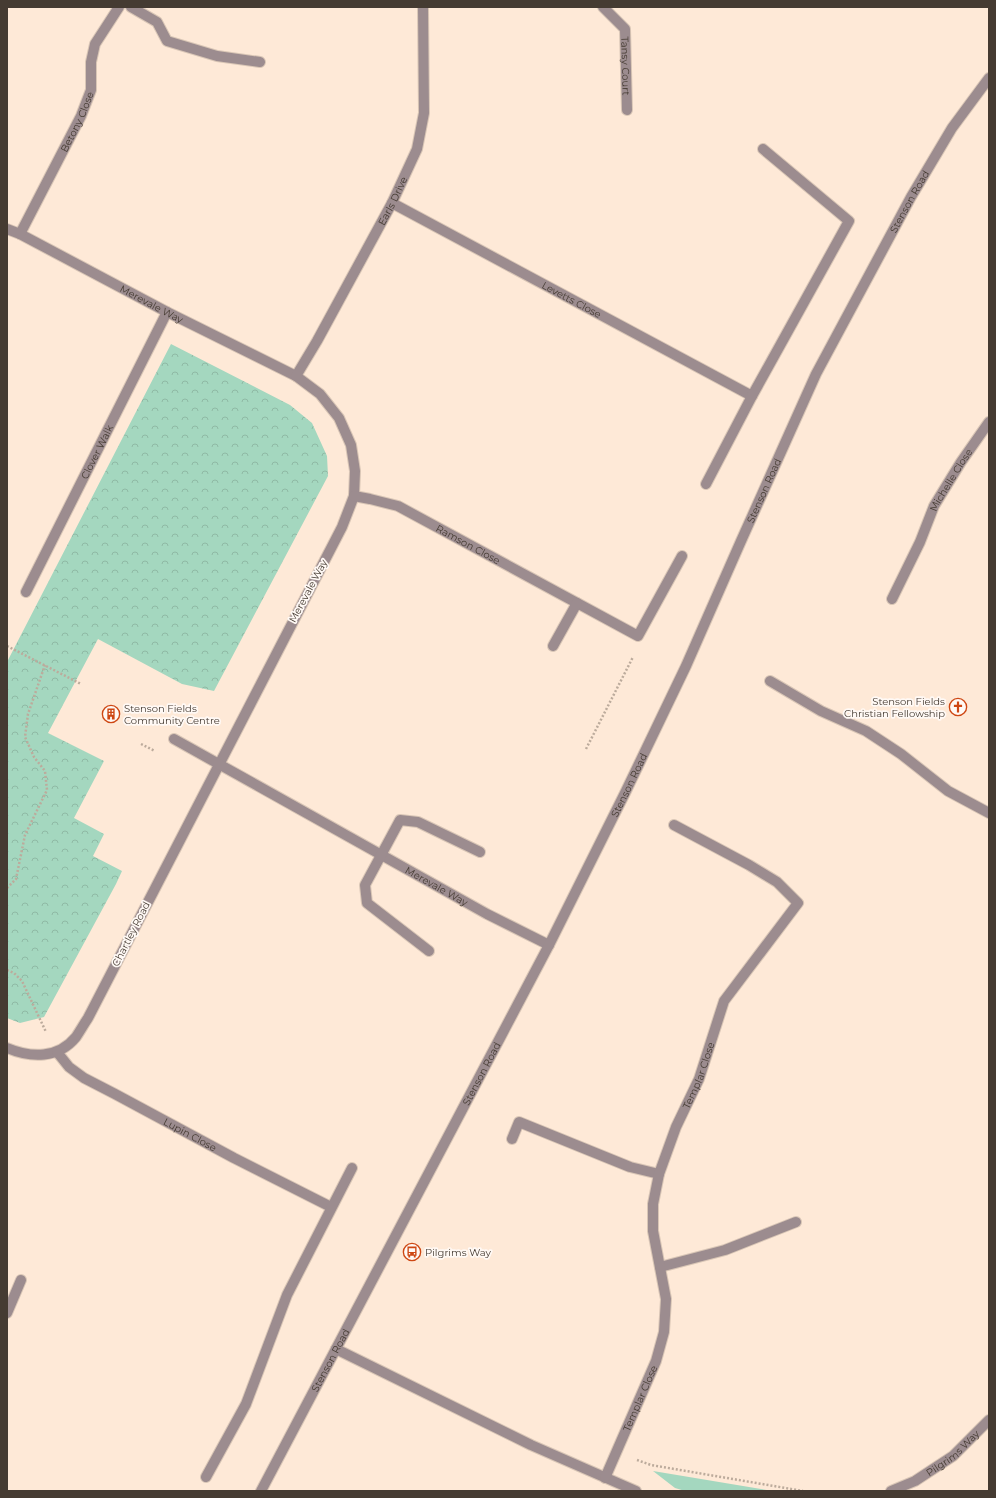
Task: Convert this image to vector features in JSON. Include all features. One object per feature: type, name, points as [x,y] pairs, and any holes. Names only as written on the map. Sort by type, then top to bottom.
[{"type":"street","name":"Betony Close","points":[[20,234],[81,116],[90,90],[91,62],[95,44],[119,7]]},
{"type":"street","points":[[131,7],[157,22],[167,41],[217,56],[260,62]]},
{"type":"street","name":"Earls Drive","points":[[296,376],[317,341],[392,203],[417,149],[424,113],[423,7]]},
{"type":"street","name":"Tansy Court","points":[[602,7],[625,29],[628,110]]},
{"type":"street","name":"Stenson Road","points":[[261,1491],[549,945],[625,793],[686,666],[816,374],[911,197],[952,128],[989,78]]},
{"type":"street","points":[[706,484],[752,396],[849,221],[763,149]]},
{"type":"street","name":"Levetts Close","points":[[392,203],[752,396]]},
{"type":"street","name":"Merevale Way","points":[[7,229],[20,234],[167,312],[296,376],[320,394],[339,418],[351,445],[355,471],[354,496],[342,527],[219,763],[487,914],[549,945]]},
{"type":"street","name":"Clover Walk","points":[[26,592],[167,312]]},
{"type":"street","name":"Michelle Close","points":[[892,599],[920,542],[934,506],[961,462],[989,422]]},
{"type":"street","name":"Ramson Close","points":[[354,496],[398,506],[638,636]]},
{"type":"street","points":[[638,636],[682,556]]},
{"type":"street","points":[[553,646],[577,603]]},
{"type":"street","points":[[770,680],[821,710],[866,731],[901,754],[948,791],[989,813]]},
{"type":"street","points":[[174,739],[219,763]]},
{"type":"street","name":"Chartley Road","points":[[57,1052],[75,1038],[88,1018],[219,763]]},
{"type":"street","points":[[429,951],[367,903],[365,885],[400,820],[418,822],[480,852]]},
{"type":"street","name":"Templar Close","points":[[605,1478],[656,1360],[664,1332],[666,1300],[653,1231],[653,1204],[659,1174],[676,1127],[699,1079],[724,1001],[798,903],[777,882],[749,865],[674,826]]},
{"type":"street","points":[[7,1048],[20,1053],[41,1055],[57,1052]]},
{"type":"street","name":"Lupin Close","points":[[57,1052],[69,1067],[84,1078],[234,1158],[331,1207]]},
{"type":"street","points":[[512,1139],[519,1122],[630,1166],[659,1174]]},
{"type":"street","points":[[206,1477],[246,1404],[287,1295],[352,1168]]},
{"type":"street","points":[[660,1267],[725,1250],[796,1222]]},
{"type":"street","points":[[7,1313],[21,1280]]},
{"type":"street","points":[[336,1349],[531,1446],[636,1491]]},
{"type":"street","name":"Pilgrims Way","points":[[891,1491],[915,1482],[953,1456],[989,1420]]},
{"type":"path","points":[[586,749],[636,652],[638,636]]},
{"type":"path","points":[[7,646],[81,684]]},
{"type":"path","points":[[7,888],[16,879],[25,835],[47,790],[45,771],[34,757],[25,737],[28,714],[45,665]]},
{"type":"path","points":[[141,744],[158,753]]},
{"type":"path","points":[[7,970],[14,973],[22,981],[57,1052]]},
{"type":"path","points":[[617,1453],[651,1465],[803,1491]]},
{"type":"green space","points":[[171,344],[290,405],[312,423],[327,456],[328,476],[214,691],[182,684],[98,639],[48,733],[104,761],[74,818],[104,834],[93,856],[122,871],[44,1017],[20,1023],[7,1018],[7,662]]},
{"type":"green space","points":[[653,1471],[773,1491],[685,1491],[675,1488]]},
{"type":"place","name":"Stenson Fields Christian Fellowship","points":[[958,707]]},
{"type":"place","name":"Stenson Fields Community Centre","points":[[111,714]]},
{"type":"place","name":"Pilgrims Way","points":[[412,1252]]}]
